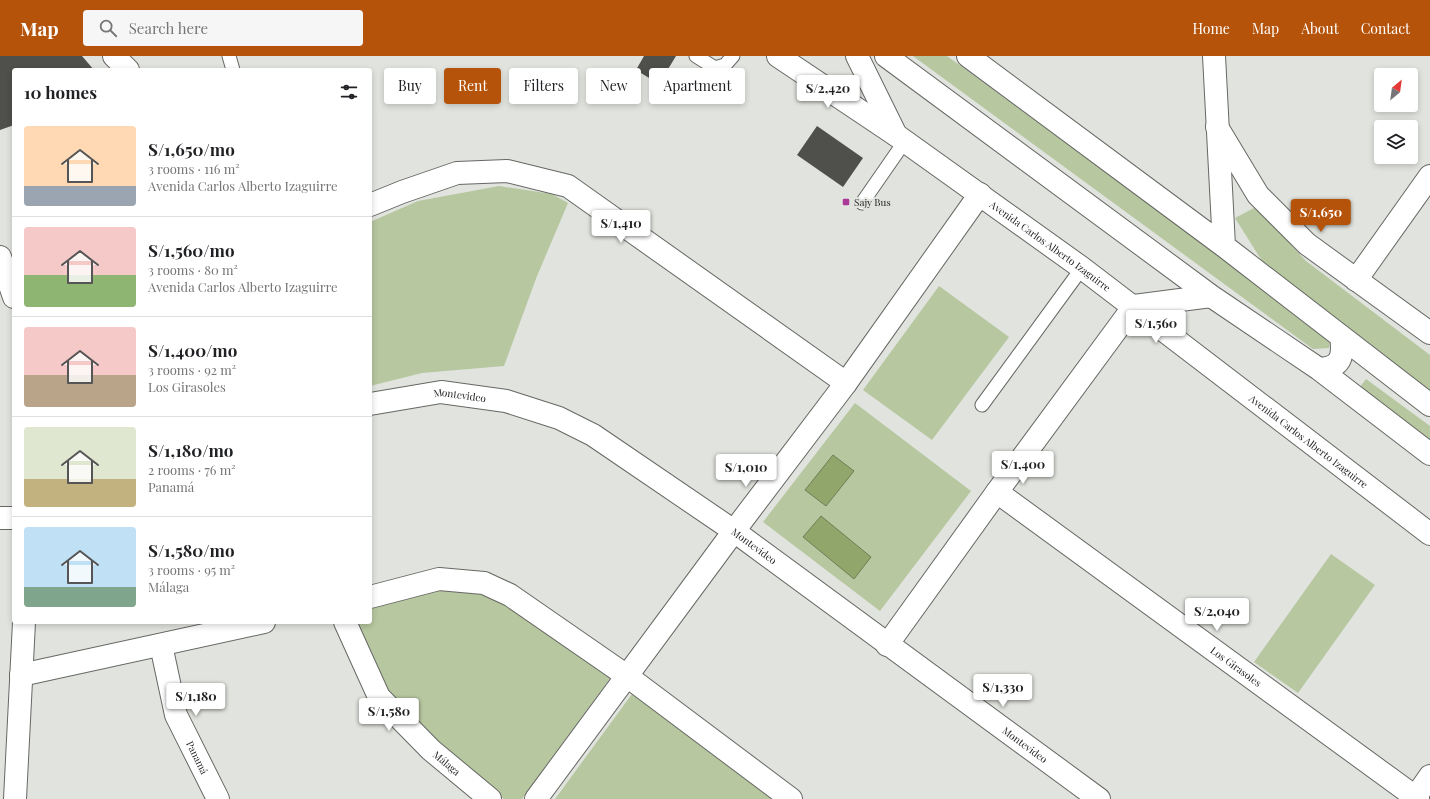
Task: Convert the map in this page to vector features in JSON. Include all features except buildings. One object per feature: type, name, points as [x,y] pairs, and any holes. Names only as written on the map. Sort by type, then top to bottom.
[{"type":"street","points":[[114,56],[126,68]]},
{"type":"street","name":"Avenida Carlos Alberto Izaguirre","points":[[778,56],[901,138],[1134,306],[1430,534]]},
{"type":"street","points":[[857,56],[901,138]]},
{"type":"street","points":[[886,56],[1211,296],[1319,369],[1430,454]]},
{"type":"street","points":[[968,56],[1224,246],[1430,405]]},
{"type":"street","points":[[1214,56],[1224,246]]},
{"type":"street","points":[[1217,127],[1258,195],[1307,244],[1430,333]]},
{"type":"street","points":[[372,204],[457,173],[507,171],[568,186],[846,383]]},
{"type":"street","points":[[1356,280],[1430,176]]},
{"type":"street","points":[[536,799],[734,531],[846,383],[980,194]]},
{"type":"street","points":[[0,257],[12,291]]},
{"type":"street","points":[[887,645],[1134,306],[1211,296]]},
{"type":"street","points":[[1319,369],[1337,365],[1341,358],[1343,347],[1341,336]]},
{"type":"street","name":"Montevideo","points":[[372,404],[441,392],[506,401],[559,418],[593,435],[734,531],[1094,798]]},
{"type":"street","name":"Los Girasoles","points":[[997,492],[1416,798]]},
{"type":"street","points":[[0,518],[12,518]]},
{"type":"street","points":[[372,596],[439,579],[484,583],[510,595],[627,676],[791,799]]},
{"type":"street","points":[[15,799],[24,624]]},
{"type":"street","points":[[21,676],[255,624]]},
{"type":"street","name":"Málaga","points":[[346,624],[379,697],[431,750],[490,799]]},
{"type":"street","name":"Panamá","points":[[161,645],[176,714],[218,799]]},
{"type":"street","points":[[1416,798],[1430,776]]},
{"type":"lane","points":[[229,56],[232,68]]},
{"type":"lane","points":[[696,56],[715,68],[725,65],[733,56]]},
{"type":"lane","points":[[862,203],[901,138]]},
{"type":"lane","points":[[982,405],[1082,268]]},
{"type":"shaded area","points":[[913,56],[947,56],[1331,335],[1329,348],[1313,349]]},
{"type":"shaded area","points":[[499,186],[552,194],[568,203],[537,276],[504,366],[422,373],[372,386],[372,221],[418,201]]},
{"type":"shaded area","points":[[1256,207],[1306,261],[1430,355],[1430,391],[1274,280],[1235,218]]},
{"type":"shaded area","points":[[939,286],[1009,337],[932,440],[863,390]]},
{"type":"shaded area","points":[[1366,379],[1430,426],[1430,445],[1357,391]]},
{"type":"shaded area","points":[[855,403],[971,491],[880,611],[763,522]]},
{"type":"shaded area","points":[[833,455],[854,471],[826,506],[805,490]]},
{"type":"shaded area","points":[[821,516],[871,557],[854,579],[803,537]]},
{"type":"shaded area","points":[[1331,554],[1375,585],[1298,693],[1254,662]]},
{"type":"shaded area","points":[[437,586],[481,590],[512,603],[611,677],[522,799],[504,799],[459,765],[386,692],[356,624],[372,624],[372,608]]},
{"type":"shaded area","points":[[632,694],[774,799],[555,799]]},
{"type":"place","name":"Sajy Bus","points":[[846,202]]}]
